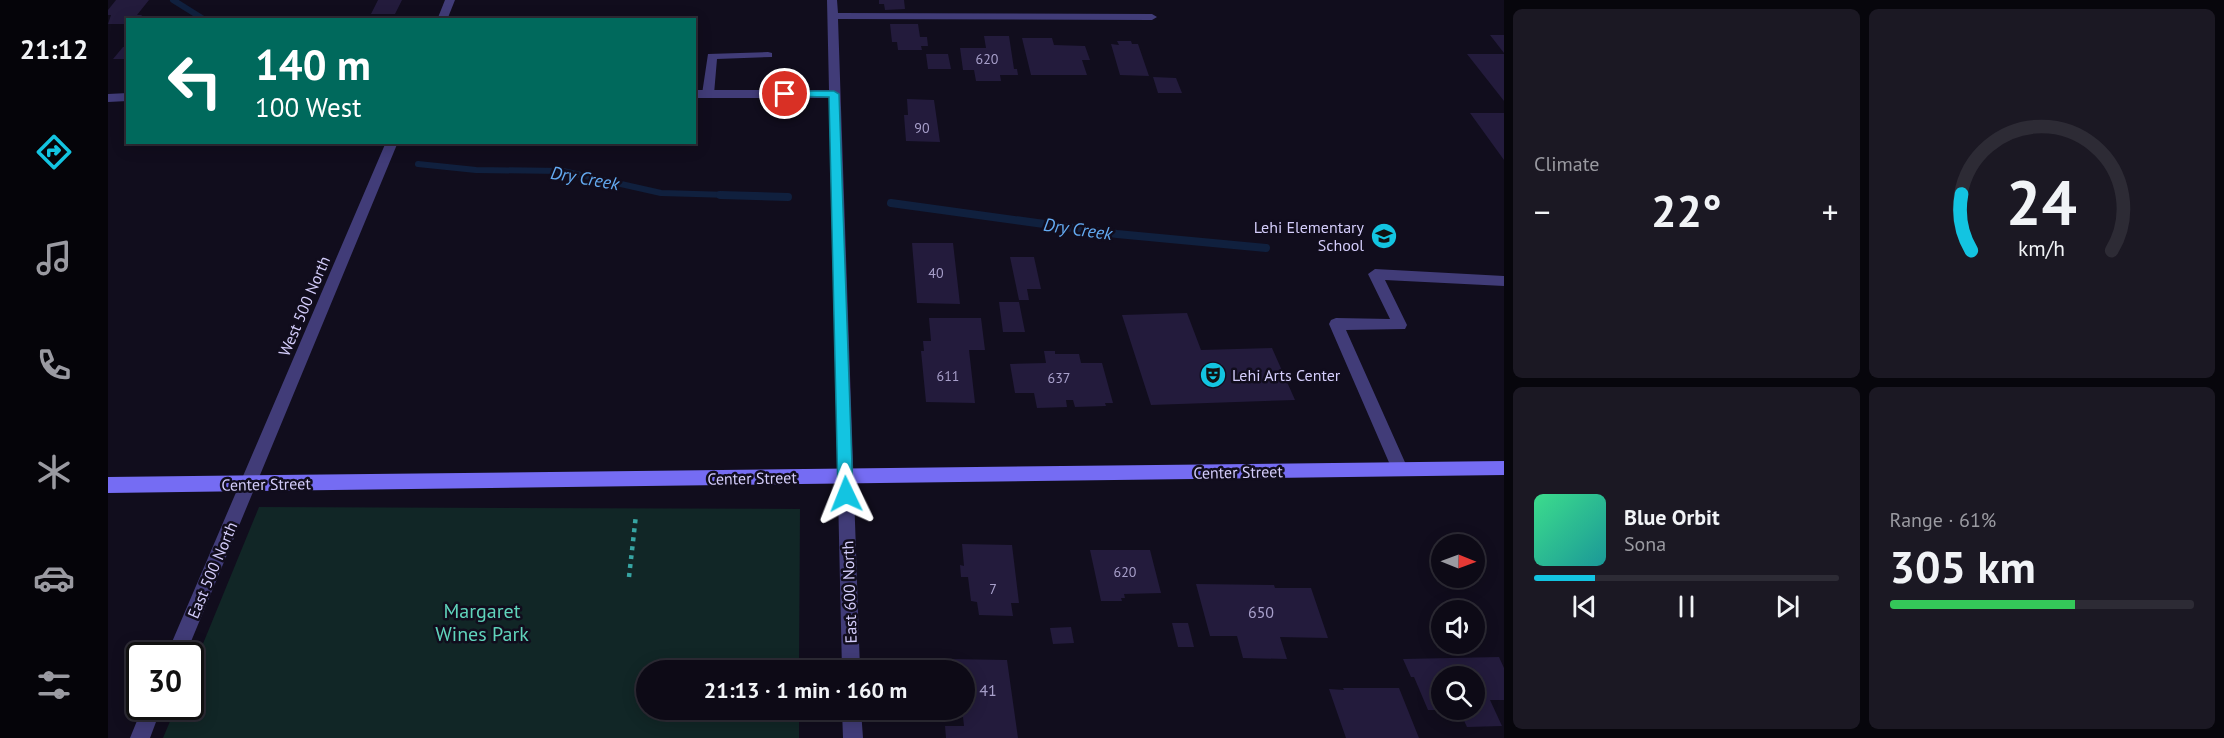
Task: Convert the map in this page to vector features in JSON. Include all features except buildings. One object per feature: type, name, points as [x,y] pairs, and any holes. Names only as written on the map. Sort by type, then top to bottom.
[{"type":"street","points":[[443,18],[450,0]]},
{"type":"street","name":"East 600 North","points":[[832,0],[851,660]]},
{"type":"street","points":[[832,16],[1152,17]]},
{"type":"street","points":[[708,94],[712,56],[768,55]]},
{"type":"street","points":[[696,94],[834,94]]},
{"type":"street","points":[[108,98],[126,98]]},
{"type":"street","name":"West 500 North","points":[[249,484],[391,144]]},
{"type":"street","points":[[1400,469],[1336,324],[1400,325],[1375,273],[1504,281]]},
{"type":"street","name":"Center Street","points":[[108,485],[1504,468]]},
{"type":"street","name":"East 500 North","points":[[181,642],[249,484]]},
{"type":"street","points":[[140,738],[147,720]]},
{"type":"street","points":[[852,720],[853,738]]},
{"type":"path","points":[[629,577],[636,515]]},
{"type":"green space","name":"Margaret Wines Park","points":[[259,507],[800,509],[799,660],[636,660],[636,720],[799,720],[799,738],[163,738],[171,720],[204,720],[204,642]]},
{"type":"waterway","name":"Dry Creek","points":[[173,0],[202,18]]},
{"type":"waterway","name":"Dry Creek","points":[[418,164],[476,170],[563,171],[661,193],[768,196]]},
{"type":"waterway","name":"Dry Creek","points":[[720,195],[788,197]]},
{"type":"waterway","name":"Dry Creek","points":[[891,203],[1117,234],[1266,248]]},
{"type":"place","name":"Lehi Elementary School","points":[[1384,236]]},
{"type":"place","name":"Lehi Arts Center","points":[[1213,375]]},
{"type":"route","points":[[785,94],[834,94],[846,494]]}]
